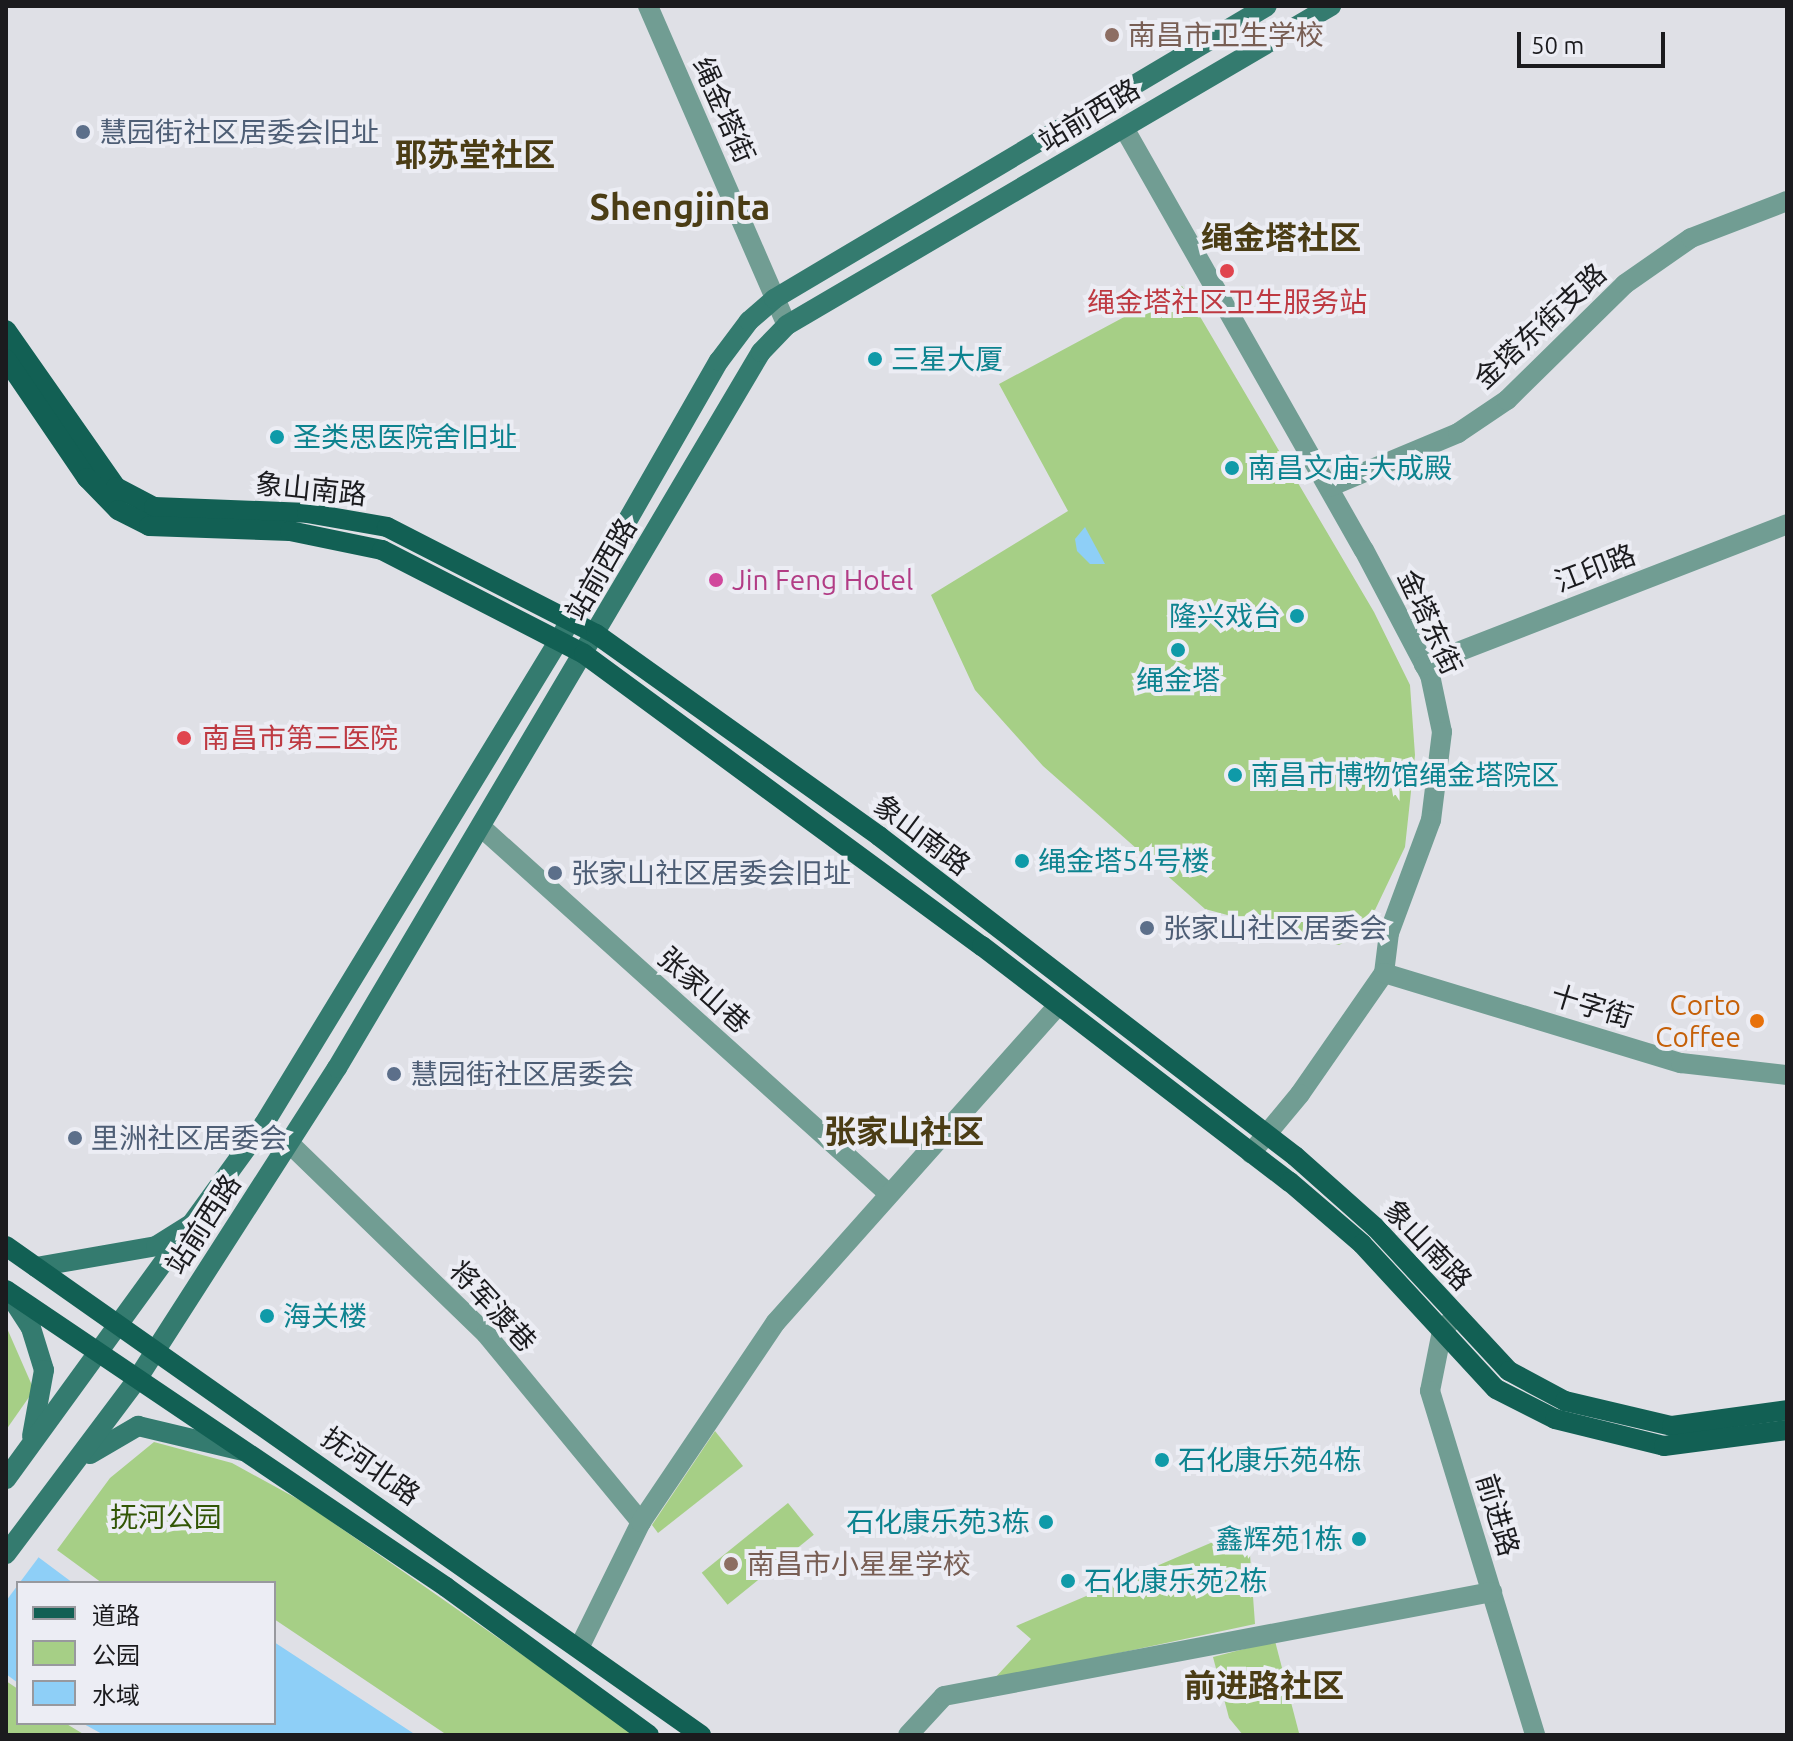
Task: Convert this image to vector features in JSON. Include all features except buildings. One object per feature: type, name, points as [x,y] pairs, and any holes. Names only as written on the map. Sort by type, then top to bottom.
[{"type":"main road","name":"站前西路","points":[[6,1479],[199,1219],[264,1124],[572,619],[719,361],[749,321],[774,299],[1267,6]]},
{"type":"main road","name":"站前西路","points":[[6,1554],[136,1381],[289,1143],[596,634],[737,389],[787,325],[1331,6]]},
{"type":"main road","name":"象山南路","points":[[6,330],[116,487],[154,507],[356,518],[387,527],[572,619],[596,634],[869,829],[1266,1134],[1376,1228],[1509,1371],[1565,1401],[1672,1426],[1787,1410]]},
{"type":"main road","name":"象山南路","points":[[6,359],[87,478],[118,510],[149,526],[290,531],[382,550],[584,654],[1058,1005],[1251,1153],[1362,1244],[1496,1389],[1555,1419],[1664,1446],[1787,1430]]},
{"type":"main road","points":[[36,1267],[156,1246],[199,1219]]},
{"type":"main road","name":"抚河北路","points":[[6,1246],[580,1646],[701,1735]]},
{"type":"main road","points":[[7,1290],[40,1349],[44,1370],[40,1410],[27,1451]]},
{"type":"main road","name":"抚河北路","points":[[7,1290],[136,1381],[250,1453],[649,1735]]},
{"type":"main road","points":[[68,1471],[117,1434],[138,1426],[250,1453]]},
{"type":"street","name":"绳金塔街","points":[[648,6],[787,325]]},
{"type":"street","name":"金塔东街","points":[[1124,128],[1329,487],[1424,665],[1442,732],[1431,820],[1389,933],[1384,973],[1251,1153]]},
{"type":"street","name":"金塔东街支路","points":[[1329,487],[1458,433],[1507,400],[1625,284],[1691,238],[1787,201]]},
{"type":"street","name":"江印路","points":[[1424,665],[1787,524]]},
{"type":"street","name":"张家山巷","points":[[481,827],[889,1194]]},
{"type":"street","name":"十字街","points":[[1384,973],[1681,1063],[1787,1075]]},
{"type":"street","points":[[580,1646],[641,1522],[776,1322],[1058,1005]]},
{"type":"street","name":"将军渡巷","points":[[289,1143],[486,1334],[641,1522]]},
{"type":"street","name":"前进路","points":[[1456,1315],[1442,1331],[1430,1391],[1535,1735]]},
{"type":"street","points":[[908,1735],[944,1696],[1492,1592]]},
{"type":"green space","points":[[1182,286],[1374,612],[1410,685],[1415,755],[1405,847],[1365,931],[1339,945],[1205,909],[1043,766],[975,690],[931,595],[1068,511],[999,384]]},
{"type":"green space","points":[[6,1326],[34,1390],[6,1430]]},
{"type":"green space","points":[[715,1431],[743,1466],[658,1533],[652,1525]]},
{"type":"green space","name":"抚河公园","points":[[154,1442],[232,1463],[305,1503],[637,1735],[447,1735],[276,1620],[276,1581],[99,1581],[57,1550],[110,1478]]},
{"type":"green space","points":[[788,1503],[814,1535],[728,1605],[702,1573]]},
{"type":"green space","points":[[1248,1527],[1255,1624],[993,1680],[1031,1639],[1016,1626]]},
{"type":"green space","points":[[1275,1641],[1299,1733],[1243,1735],[1229,1718],[1213,1657]]},
{"type":"green space","points":[[6,1681],[16,1688],[16,1725],[68,1725],[85,1735],[6,1735]]},
{"type":"water","points":[[1085,527],[1105,564],[1090,564],[1077,551],[1075,539]]},
{"type":"water","points":[[6,1533],[70,1581],[16,1581],[16,1682],[6,1674]]},
{"type":"water","points":[[276,1643],[416,1735],[104,1735],[86,1725],[276,1725]]},
{"type":"pier","points":[[6,1529],[41,1554],[21,1581],[16,1581],[16,1588],[6,1601]]},
{"type":"place","name":"南昌市卫生学校","points":[[1112,35]]},
{"type":"place","name":"慧园街社区居委会旧址","points":[[83,132]]},
{"type":"place","name":"绳金塔社区卫生服务站","points":[[1227,271]]},
{"type":"place","name":"三星大厦","points":[[875,359]]},
{"type":"place","name":"圣类思医院舍旧址","points":[[277,437]]},
{"type":"place","name":"南昌文庙-大成殿","points":[[1232,468]]},
{"type":"place","name":"Jin Feng Hotel","points":[[716,580]]},
{"type":"place","name":"隆兴戏台","points":[[1297,616]]},
{"type":"place","name":"绳金塔","points":[[1178,650]]},
{"type":"place","name":"南昌市第三医院","points":[[184,738]]},
{"type":"place","name":"南昌市博物馆绳金塔院区","points":[[1235,775]]},
{"type":"place","name":"绳金塔54号楼","points":[[1022,861]]},
{"type":"place","name":"张家山社区居委会旧址","points":[[555,873]]},
{"type":"place","name":"张家山社区居委会","points":[[1147,928]]},
{"type":"place","name":"Corto Coffee","points":[[1757,1021]]},
{"type":"place","name":"慧园街社区居委会","points":[[394,1074]]},
{"type":"place","name":"里洲社区居委会","points":[[75,1138]]},
{"type":"place","name":"海关楼","points":[[267,1316]]},
{"type":"place","name":"石化康乐苑4栋","points":[[1162,1460]]},
{"type":"place","name":"石化康乐苑3栋","points":[[1046,1522]]},
{"type":"place","name":"鑫辉苑1栋","points":[[1359,1539]]},
{"type":"place","name":"南昌市小星星学校","points":[[731,1564]]},
{"type":"place","name":"石化康乐苑2栋","points":[[1068,1581]]},
{"type":"district","name":"耶苏堂社区","points":[[475,154]]},
{"type":"district","name":"Shengjinta","points":[[680,207]]},
{"type":"district","name":"绳金塔社区","points":[[1281,237]]},
{"type":"district","name":"张家山社区","points":[[904,1131]]},
{"type":"district","name":"前进路社区","points":[[1264,1685]]}]
